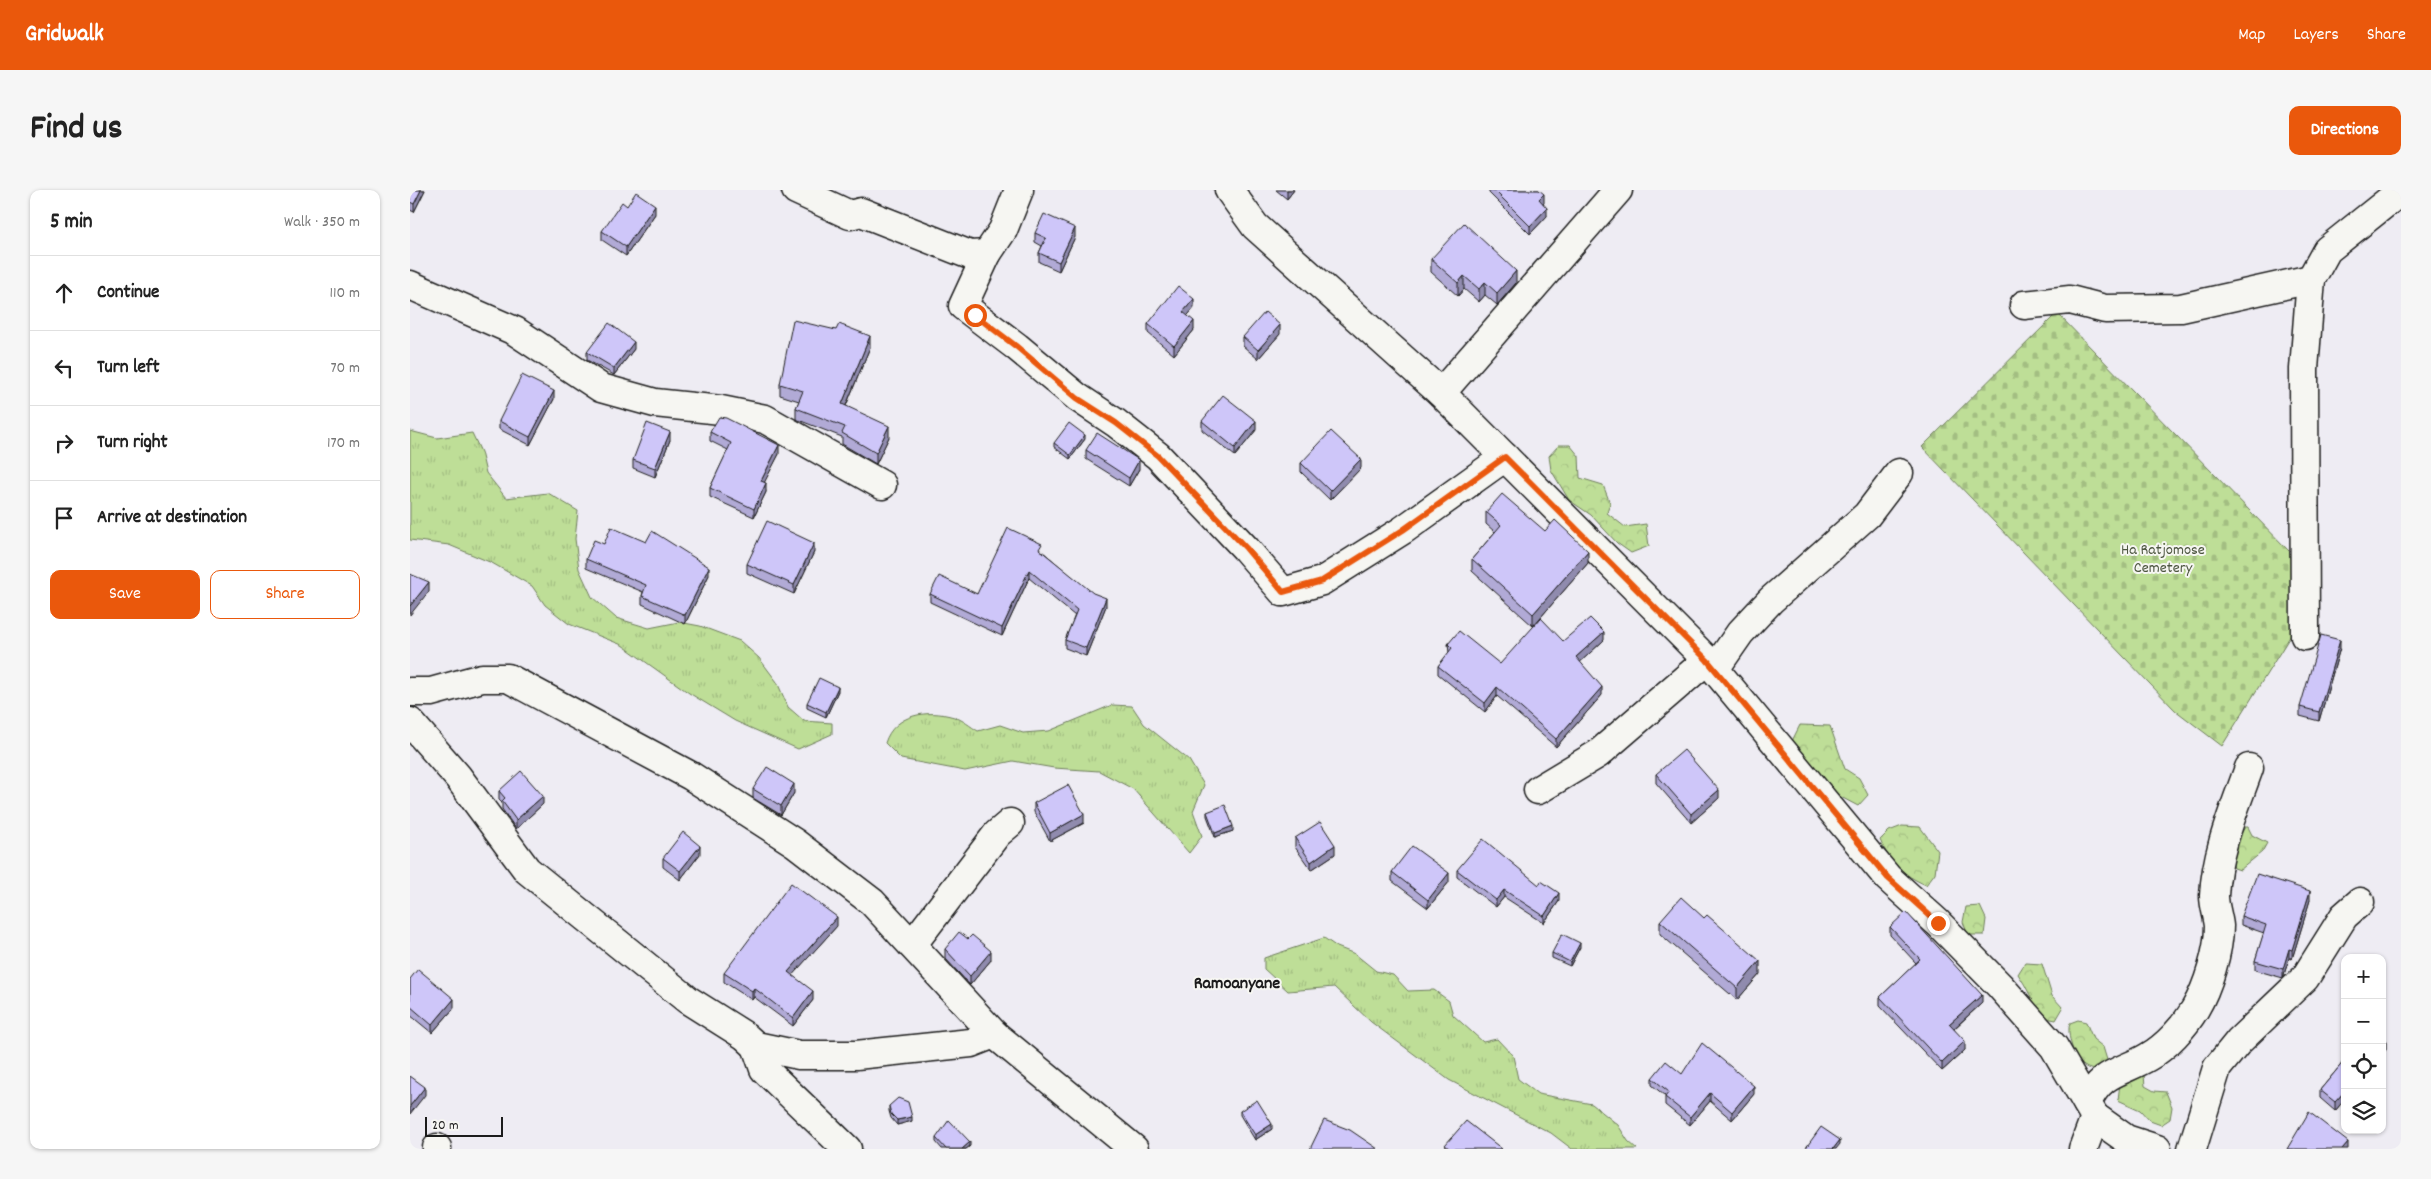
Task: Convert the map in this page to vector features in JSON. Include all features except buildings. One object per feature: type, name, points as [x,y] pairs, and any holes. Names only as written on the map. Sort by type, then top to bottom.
[{"type":"street","points":[[796,190],[850,215],[860,212],[970,255],[987,254]]},
{"type":"street","points":[[1018,190],[1003,230],[987,254],[963,306],[1017,347],[1077,398],[1116,423],[1158,456],[1246,548],[1283,592],[1322,581],[1403,530],[1505,457]]},
{"type":"street","points":[[1229,190],[1255,226],[1441,393],[1711,664],[1888,878],[1945,930],[2000,986],[2054,1047],[2091,1110],[2126,1139],[2157,1149]]},
{"type":"street","points":[[1441,393],[1618,190]]},
{"type":"street","points":[[2306,636],[2304,369],[2311,279],[2327,250],[2401,191]]},
{"type":"street","points":[[2024,305],[2070,300],[2105,309],[2181,308],[2311,279]]},
{"type":"street","points":[[410,285],[515,331],[601,388],[655,403],[721,410],[765,419],[882,485]]},
{"type":"street","points":[[1538,790],[1598,754],[1711,664],[1771,600],[1867,515],[1899,473]]},
{"type":"street","points":[[410,692],[431,692],[482,678],[508,678],[691,776],[795,843],[872,902],[994,1034],[1134,1149]]},
{"type":"street","points":[[410,722],[458,778],[527,870],[688,1000],[745,1036],[756,1046],[764,1069],[847,1149]]},
{"type":"street","points":[[2083,1149],[2094,1088],[2108,1075],[2149,1057],[2170,1040],[2195,1010],[2210,979],[2219,926],[2214,897],[2224,838],[2249,768]]},
{"type":"street","points":[[912,945],[997,834],[1010,822]]},
{"type":"street","points":[[2192,1149],[2218,1068],[2239,1041],[2305,978],[2344,916],[2360,902]]},
{"type":"street","points":[[756,1046],[799,1055],[856,1055],[971,1043],[994,1034]]},
{"type":"green space","name":"Ha Ratjomose Cemetery","points":[[2057,313],[2290,552],[2294,630],[2222,746],[2175,710],[1922,447]]},
{"type":"green space","points":[[410,431],[437,438],[472,433],[481,452],[486,473],[506,498],[548,493],[578,511],[575,539],[579,569],[592,597],[616,618],[649,628],[679,622],[700,626],[740,641],[759,658],[777,682],[788,707],[804,721],[832,723],[832,734],[798,749],[735,721],[689,693],[622,645],[569,624],[545,605],[532,586],[492,563],[449,545],[410,540]]},
{"type":"green space","points":[[1559,445],[1570,445],[1579,456],[1580,478],[1603,485],[1610,503],[1607,513],[1625,527],[1646,524],[1649,546],[1631,553],[1617,543],[1591,515],[1569,500],[1551,470],[1549,456]]},
{"type":"green space","points":[[1112,705],[1132,706],[1144,724],[1189,760],[1204,785],[1193,811],[1202,836],[1189,853],[1133,789],[1099,771],[1054,768],[1013,761],[965,771],[901,759],[885,743],[889,733],[896,726],[913,716],[923,714],[954,717],[978,731],[1000,725],[1023,733],[1049,731]]},
{"type":"green space","points":[[1800,725],[1830,726],[1845,769],[1859,778],[1868,795],[1858,806],[1839,796],[1791,743]]},
{"type":"green space","points":[[1902,826],[1920,827],[1938,851],[1935,873],[1926,885],[1898,867],[1888,855],[1880,840],[1889,831]]},
{"type":"green space","points":[[2245,827],[2248,827],[2252,835],[2267,843],[2262,852],[2240,870],[2234,868],[2230,859],[2236,829],[2242,832]]},
{"type":"green space","points":[[1980,906],[1986,919],[1984,935],[1968,935],[1963,922],[1966,907]]},
{"type":"green space","points":[[1324,938],[1337,947],[1355,954],[1376,971],[1393,975],[1408,991],[1434,990],[1449,1001],[1453,1015],[1483,1042],[1497,1039],[1513,1056],[1518,1079],[1538,1094],[1592,1104],[1618,1125],[1628,1141],[1637,1149],[1572,1149],[1551,1133],[1449,1080],[1371,1022],[1334,987],[1288,991],[1264,969],[1264,958]]},
{"type":"green space","points":[[2025,963],[2042,964],[2052,996],[2063,1008],[2056,1020],[2041,1017],[2018,974]]},
{"type":"green space","points":[[2078,1020],[2086,1022],[2093,1039],[2103,1047],[2107,1060],[2099,1071],[2089,1069],[2080,1063],[2074,1052],[2069,1028],[2070,1023]]},
{"type":"green space","points":[[2135,1074],[2144,1075],[2145,1086],[2154,1091],[2166,1092],[2172,1107],[2170,1119],[2161,1125],[2150,1121],[2140,1110],[2118,1100],[2120,1083]]},
{"type":"district","name":"Ramoanyane","points":[[1237,984]]},
{"type":"route","points":[[975,315],[1017,347],[1077,398],[1116,423],[1158,456],[1246,548],[1283,592],[1322,581],[1403,530],[1505,457],[1707,660],[1888,878],[1938,923]]}]
